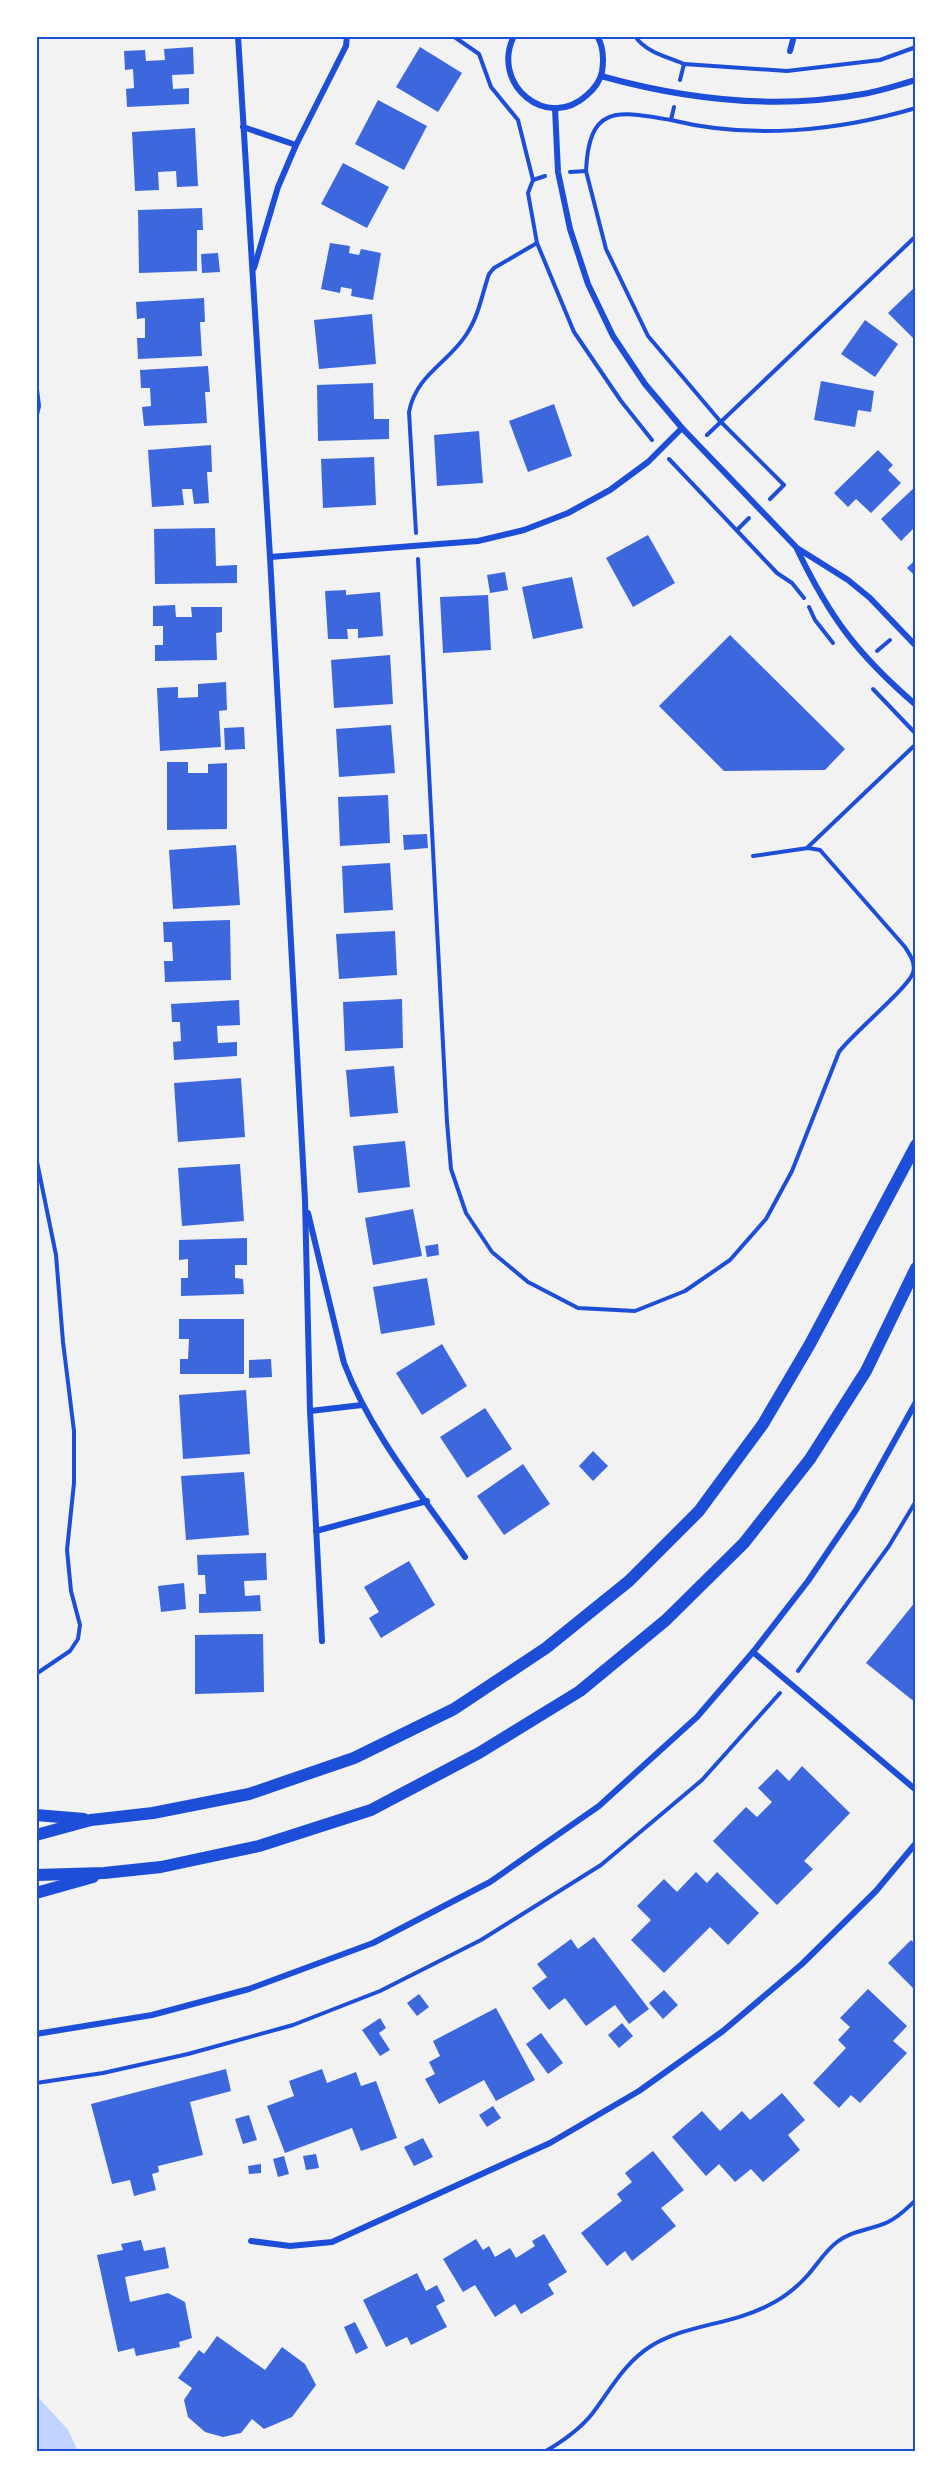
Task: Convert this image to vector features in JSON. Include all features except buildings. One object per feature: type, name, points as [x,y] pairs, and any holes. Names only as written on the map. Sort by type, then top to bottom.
[{"type":"main road","points":[[36,1835],[91,1820],[153,1813],[249,1794],[354,1758],[454,1709],[546,1648],[629,1581],[699,1511],[763,1424],[810,1344],[916,1145]]},
{"type":"main road","points":[[36,1875],[104,1874],[161,1867],[259,1845],[371,1810],[479,1753],[580,1691],[666,1620],[744,1543],[810,1459],[866,1371],[916,1268]]},
{"type":"main road","points":[[36,1815],[91,1820]]},
{"type":"main road","points":[[36,1893],[104,1874]]},
{"type":"street","points":[[238,36],[270,557],[305,1200],[310,1411],[322,1641]]},
{"type":"street","points":[[252,275],[278,187],[296,145],[346,46],[347,36]]},
{"type":"street","points":[[512,37],[508,69],[514,84],[524,97],[538,105],[555,108],[569,106],[583,99],[594,89],[601,76],[604,60],[602,43],[597,36]]},
{"type":"street","points":[[790,51],[794,36]]},
{"type":"street","points":[[601,76],[676,94],[732,101],[788,102],[863,94],[916,80]]},
{"type":"street","points":[[555,108],[558,172],[570,229],[588,284],[613,336],[645,384],[682,428],[797,548],[848,580],[870,598],[916,646]]},
{"type":"street","points":[[243,127],[296,145]]},
{"type":"street","points":[[270,557],[478,541],[524,530],[568,513],[610,490],[660,450],[682,428]]},
{"type":"street","points":[[797,548],[839,625],[867,660],[916,705]]},
{"type":"street","points":[[305,1200],[344,1363],[362,1405],[465,1557]]},
{"type":"street","points":[[36,2034],[152,2015],[249,1989],[373,1943],[490,1882],[599,1806],[697,1717],[753,1652],[808,1581],[856,1510],[916,1402]]},
{"type":"street","points":[[310,1411],[362,1405]]},
{"type":"street","points":[[316,1531],[427,1501]]},
{"type":"street","points":[[753,1652],[916,1790]]},
{"type":"street","points":[[250,2241],[290,2246],[332,2242],[550,2143],[639,2091],[723,2031],[802,1964],[876,1891],[916,1844]]},
{"type":"path","points":[[453,36],[479,54],[491,87],[518,120],[533,180],[528,193],[537,243],[574,332],[621,401],[660,450],[777,573],[792,583],[807,602],[814,620],[836,647]]},
{"type":"path","points":[[635,36],[639,42],[655,52],[684,64]]},
{"type":"path","points":[[671,120],[676,94]]},
{"type":"path","points":[[736,530],[784,485],[720,421],[648,336],[606,249],[586,171],[587,146],[591,136],[605,120],[624,113],[671,120],[703,128],[794,131],[880,118],[916,108]]},
{"type":"path","points":[[533,180],[558,172],[586,171]]},
{"type":"path","points":[[697,443],[916,236]]},
{"type":"path","points":[[537,243],[494,268],[489,274],[476,318],[467,333],[446,360],[423,379],[411,400],[410,434],[451,1169],[466,1213],[492,1252],[528,1282],[578,1308],[634,1311],[685,1291],[730,1260],[766,1219],[792,1171],[839,1052],[850,1037],[905,984],[913,972],[913,958],[905,947],[823,854],[815,848],[753,856]]},
{"type":"path","points":[[36,381],[39,400],[36,418]]},
{"type":"path","points":[[867,660],[902,629]]},
{"type":"path","points":[[866,680],[916,734]]},
{"type":"path","points":[[808,848],[916,744]]},
{"type":"path","points":[[36,1157],[56,1255],[65,1363],[74,1431],[74,1483],[67,1560],[71,1591],[80,1625],[78,1639],[70,1651],[36,1674]]},
{"type":"path","points":[[546,2451],[576,2430],[591,2414],[617,2376],[632,2360],[651,2346],[671,2336],[729,2320],[768,2306],[787,2294],[805,2278],[838,2241],[850,2234],[888,2222],[916,2200]]},
{"type":"water","points":[[36,2395],[68,2430],[78,2451],[36,2451]]}]
